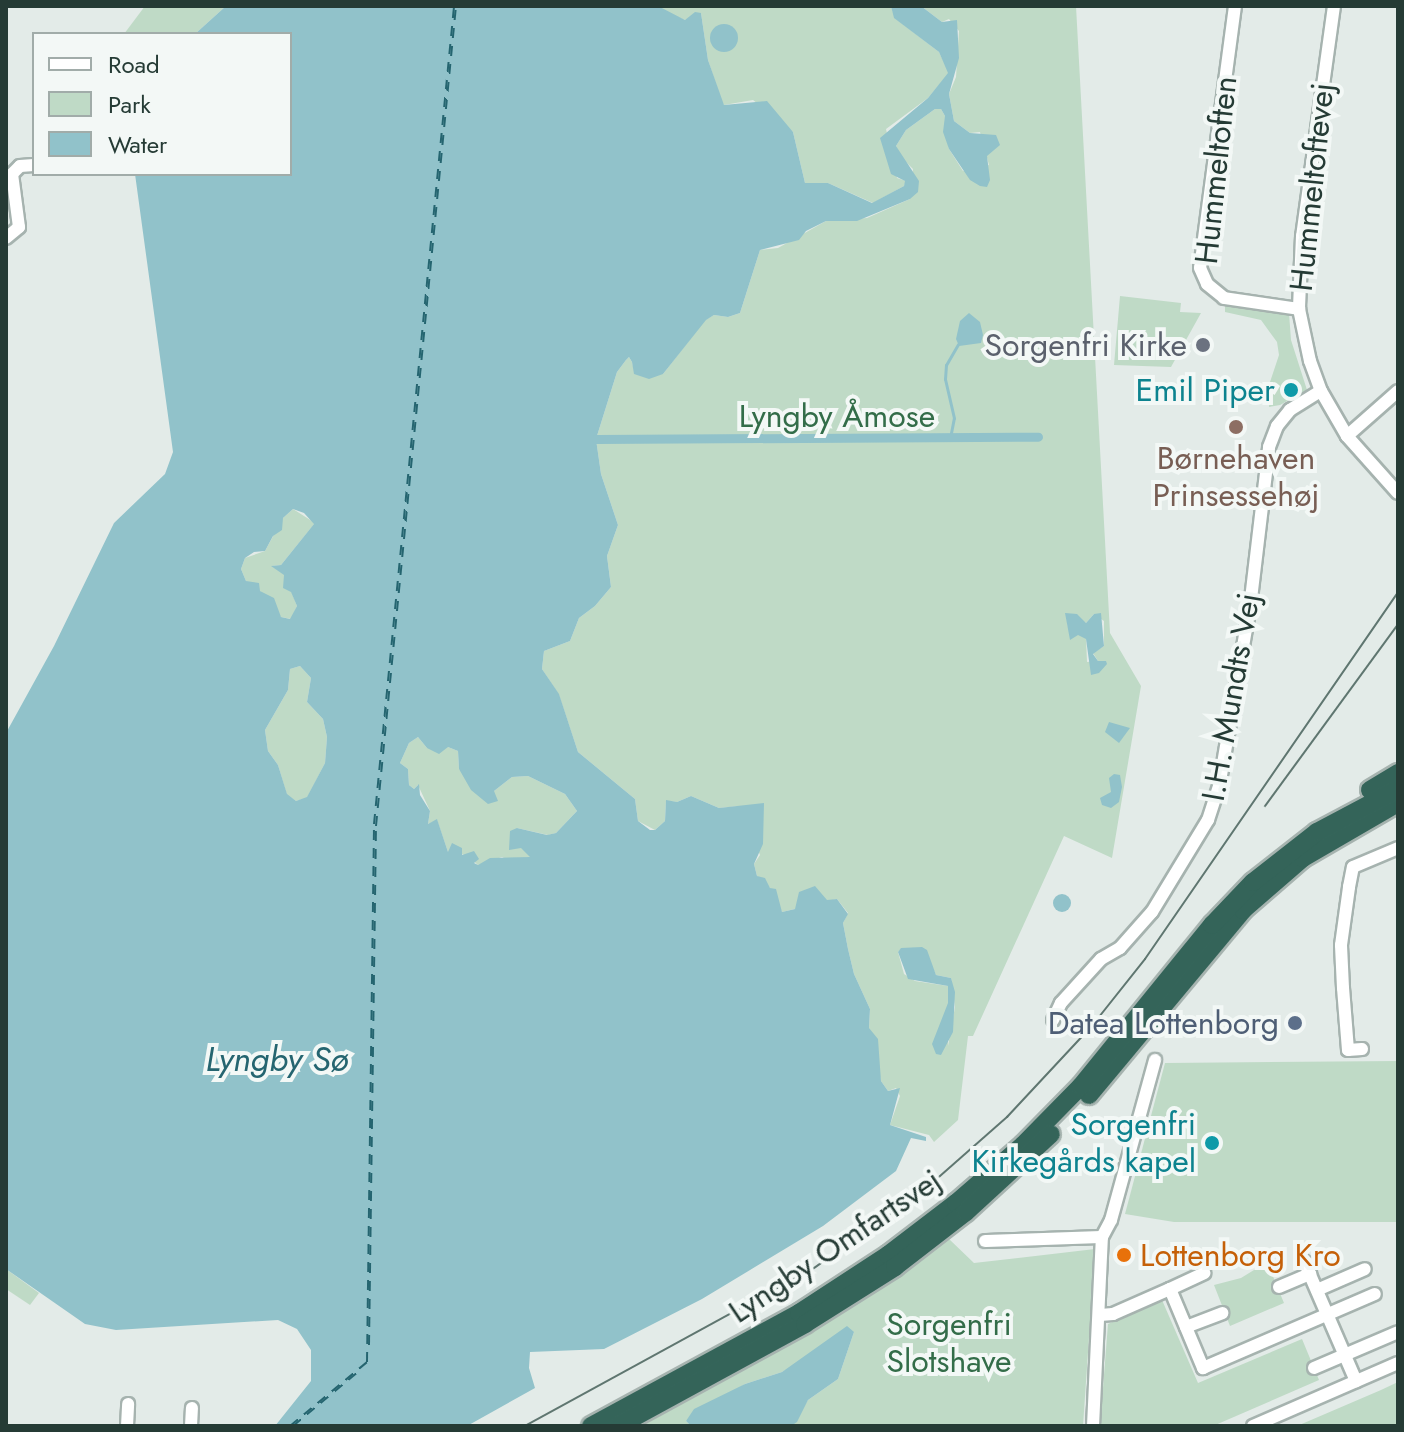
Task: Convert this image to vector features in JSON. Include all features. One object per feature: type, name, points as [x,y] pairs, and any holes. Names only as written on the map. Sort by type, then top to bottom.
[{"type":"highway","points":[[1317,832],[1351,801],[1398,773]]},
{"type":"highway","name":"Lyngby Omfartsvej","points":[[591,1426],[799,1313],[888,1255],[956,1203],[1023,1145],[1081,1086],[1212,925],[1253,882],[1317,832],[1398,789]]},
{"type":"highway","name":"Lyngby Omfartsvej","points":[[618,1426],[818,1316],[895,1267],[966,1212],[1032,1153],[1091,1093],[1228,927],[1303,858],[1398,803]]},
{"type":"highway","points":[[1303,858],[1398,817]]},
{"type":"street","name":"Hummeltoften","points":[[1235,6],[1200,268],[1207,284],[1224,298],[1299,309]]},
{"type":"street","name":"Hummeltoftevej","points":[[1334,6],[1302,236],[1299,309],[1307,350],[1321,391],[1347,436],[1396,490]]},
{"type":"street","points":[[6,238],[19,227],[12,174],[20,166],[32,165]]},
{"type":"street","name":"I.H. Mundts Vej","points":[[1053,1020],[1061,1003],[1101,959],[1120,948],[1152,912],[1208,820],[1219,787],[1251,599],[1269,447],[1277,426],[1290,410],[1321,391]]},
{"type":"street","points":[[1347,436],[1398,391]]},
{"type":"street","points":[[1362,1049],[1348,1050],[1343,988],[1341,945],[1349,887],[1353,867],[1398,848]]},
{"type":"street","points":[[1093,1426],[1102,1237],[1111,1220],[1155,1060]]},
{"type":"street","points":[[985,1241],[1102,1237]]},
{"type":"street","points":[[1304,1261],[1356,1381]]},
{"type":"street","points":[[1317,1290],[1365,1269]]},
{"type":"street","points":[[1100,1315],[1113,1314],[1205,1273]]},
{"type":"street","points":[[1279,1287],[1310,1274]]},
{"type":"street","points":[[1170,1289],[1203,1368],[1375,1294]]},
{"type":"street","points":[[1186,1327],[1222,1313]]},
{"type":"street","points":[[1314,1368],[1398,1332]]},
{"type":"street","points":[[1253,1426],[1398,1363]]},
{"type":"street","points":[[127,1426],[128,1404]]},
{"type":"street","points":[[191,1426],[192,1408]]},
{"type":"green space","points":[[145,6],[226,6],[197,32],[126,32]]},
{"type":"green space","points":[[658,6],[891,6],[895,18],[939,52],[949,73],[928,98],[886,129],[897,178],[906,181],[904,186],[873,203],[828,183],[805,183],[793,132],[753,100],[724,105],[722,102],[708,60],[701,13],[685,20],[657,9]]},
{"type":"green space","name":"Lyngby Åmose","points":[[921,6],[1076,6],[1110,633],[1141,686],[1112,858],[1064,836],[973,1036],[968,1036],[958,1120],[934,1142],[929,1135],[890,1125],[900,1096],[896,1088],[888,1091],[881,1081],[869,1028],[870,1009],[854,974],[848,949],[843,923],[848,913],[837,899],[782,912],[770,888],[757,876],[754,864],[760,855],[740,806],[719,808],[691,796],[677,802],[666,801],[665,821],[655,830],[638,821],[635,799],[578,752],[559,695],[542,669],[544,651],[570,641],[579,618],[595,606],[611,587],[607,556],[618,525],[601,474],[596,439],[617,372],[626,360],[629,357],[635,374],[663,374],[705,320],[714,315],[728,317],[740,313],[760,250],[778,248],[826,221],[867,218],[910,199],[913,169],[900,156],[896,146],[906,130],[935,109],[941,109],[945,116],[949,149],[963,171],[989,165],[980,132],[970,133],[954,121],[949,94],[956,77],[959,31],[949,19],[942,22]],"holes":[[[1066,614],[1086,623],[1094,614],[1104,621],[1104,646],[1093,653],[1098,661],[1087,662],[1086,638],[1068,627]],[[902,948],[911,948],[929,960],[936,975],[951,978],[955,1007],[948,1046],[948,986],[915,981],[904,974],[898,952]]]},
{"type":"green space","points":[[1120,296],[1181,303],[1180,312],[1201,313],[1171,367],[1114,365]]},
{"type":"green space","points":[[1225,306],[1289,313],[1291,340],[1307,390],[1280,405],[1269,407],[1270,382],[1279,355],[1277,342],[1261,320],[1225,312]]},
{"type":"green space","points":[[293,509],[315,523],[281,565],[272,566],[285,575],[297,606],[291,619],[281,617],[260,591],[246,581],[241,569],[245,558],[265,551],[283,518]]},
{"type":"green space","points":[[300,666],[311,678],[307,702],[323,719],[327,737],[325,763],[307,798],[296,801],[287,795],[278,765],[268,751],[265,730],[288,690],[290,669]]},
{"type":"green space","points":[[418,737],[427,748],[448,747],[458,751],[459,769],[494,791],[512,777],[528,776],[565,794],[577,811],[556,833],[548,835],[517,828],[521,847],[531,857],[508,860],[502,857],[478,865],[466,855],[448,852],[437,820],[428,824],[430,811],[418,785],[414,789],[409,785],[408,769],[400,763],[409,743]]},
{"type":"green space","points":[[1398,1061],[1398,1222],[1174,1222],[1125,1214],[1165,1063]]},
{"type":"green space","name":"Sorgenfri Slotshave","points":[[949,1239],[974,1263],[1095,1249],[1083,1426],[791,1426],[808,1400],[838,1379],[854,1332],[782,1372],[745,1384],[686,1421],[691,1426],[642,1426],[827,1322]]},
{"type":"green space","points":[[1267,1262],[1284,1303],[1230,1326],[1214,1285],[1241,1278]]},
{"type":"green space","points":[[6,1269],[39,1293],[30,1305],[6,1289]]},
{"type":"green space","points":[[1162,1300],[1198,1383],[1302,1339],[1319,1380],[1213,1426],[1100,1426],[1108,1324]]},
{"type":"green space","points":[[1398,1382],[1398,1426],[1297,1426],[1381,1390]]},
{"type":"water","name":"Lyngby Sø","points":[[226,6],[658,6],[685,20],[695,12],[701,13],[708,60],[724,105],[767,101],[793,132],[805,183],[828,183],[872,203],[904,186],[905,181],[891,174],[880,138],[928,98],[948,73],[939,52],[894,18],[891,6],[921,6],[942,22],[957,20],[959,58],[949,94],[954,121],[970,133],[996,135],[1000,145],[987,156],[990,180],[987,187],[970,180],[949,149],[943,132],[945,116],[941,109],[935,109],[906,130],[896,146],[919,181],[918,192],[910,199],[857,221],[826,221],[806,231],[799,240],[760,250],[740,313],[728,317],[714,315],[706,320],[663,374],[649,379],[634,374],[629,357],[626,360],[617,372],[596,439],[601,474],[618,525],[607,556],[611,587],[595,606],[579,618],[570,641],[544,651],[542,669],[559,694],[578,752],[635,799],[638,821],[650,830],[655,830],[665,821],[666,800],[677,802],[691,796],[719,808],[764,803],[763,844],[754,864],[757,876],[765,878],[770,888],[776,889],[782,912],[795,909],[799,892],[815,886],[827,900],[837,899],[848,914],[843,923],[848,949],[854,974],[870,1009],[869,1028],[878,1039],[881,1081],[888,1091],[900,1088],[890,1125],[926,1137],[926,1141],[911,1138],[896,1171],[823,1226],[702,1299],[604,1349],[530,1352],[529,1368],[535,1388],[467,1426],[275,1426],[311,1381],[311,1350],[297,1329],[278,1320],[116,1330],[85,1324],[6,1269],[6,733],[54,646],[114,523],[165,474],[173,452],[135,176],[292,176],[292,32],[197,32]],"holes":[[[293,509],[304,513],[314,524],[281,565],[271,566],[284,575],[283,588],[291,592],[297,606],[290,619],[281,617],[274,598],[260,591],[259,583],[246,581],[241,569],[245,558],[254,552],[265,551],[273,536],[282,530],[283,518]],[[300,666],[311,678],[307,702],[323,719],[327,737],[325,763],[307,797],[296,801],[287,794],[278,765],[268,751],[265,730],[288,690],[290,669]],[[418,737],[427,748],[439,754],[448,747],[458,751],[459,769],[471,790],[488,804],[498,801],[494,791],[512,777],[528,776],[565,794],[577,811],[556,833],[547,835],[517,828],[510,831],[509,850],[521,848],[530,857],[490,858],[478,865],[474,863],[479,859],[474,851],[462,855],[462,848],[452,843],[448,852],[437,819],[428,824],[430,811],[420,795],[419,784],[414,789],[409,785],[408,769],[400,763],[409,743]]]},
{"type":"water","points":[[724,24],[734,28],[738,38],[734,48],[724,52],[714,48],[710,38],[714,28]]},
{"type":"water","points":[[969,313],[980,322],[981,343],[959,346],[956,339],[960,321]]},
{"type":"water","points":[[1065,613],[1077,614],[1086,623],[1094,614],[1101,613],[1104,646],[1093,654],[1098,661],[1106,661],[1107,664],[1099,673],[1091,675],[1086,639],[1078,635],[1070,640]]},
{"type":"water","points":[[1109,722],[1130,728],[1119,743],[1105,732]]},
{"type":"water","points":[[1114,774],[1120,775],[1122,787],[1119,802],[1111,808],[1102,805],[1100,798],[1111,792],[1109,778]]},
{"type":"water","points":[[1058,894],[1066,894],[1071,903],[1069,910],[1058,912],[1053,907],[1053,899]]},
{"type":"water","points":[[922,947],[927,950],[936,975],[951,978],[955,992],[953,1032],[941,1055],[936,1054],[932,1044],[948,1003],[948,986],[908,979],[898,952],[901,948]]},
{"type":"water","points":[[847,1326],[854,1332],[838,1379],[808,1400],[797,1422],[791,1426],[691,1426],[686,1421],[694,1409],[745,1384],[782,1372]]},
{"type":"waterway","points":[[950,438],[954,418],[945,379],[946,365],[958,344]]},
{"type":"waterway","points":[[596,439],[1038,437]]},
{"type":"ferry route","points":[[290,1426],[367,1362],[374,824],[454,6]]},
{"type":"ferry route","points":[[369,1345],[376,826],[456,6]]},
{"type":"ferry route","points":[[293,1426],[359,1371]]},
{"type":"tram line","points":[[525,1426],[814,1268],[924,1190],[1007,1117],[1091,1027],[1145,959],[1398,592]]},
{"type":"tram line","points":[[1265,806],[1398,624]]},
{"type":"place","name":"Sorgenfri Kirke","points":[[1203,345]]},
{"type":"place","name":"Emil Piper","points":[[1291,390]]},
{"type":"place","name":"Børnehaven Prinsessehøj","points":[[1236,427]]},
{"type":"place","name":"Datea Lottenborg","points":[[1295,1023]]},
{"type":"place","name":"Sorgenfri Kirkegårds kapel","points":[[1212,1143]]},
{"type":"place","name":"Lottenborg Kro","points":[[1124,1255]]}]
